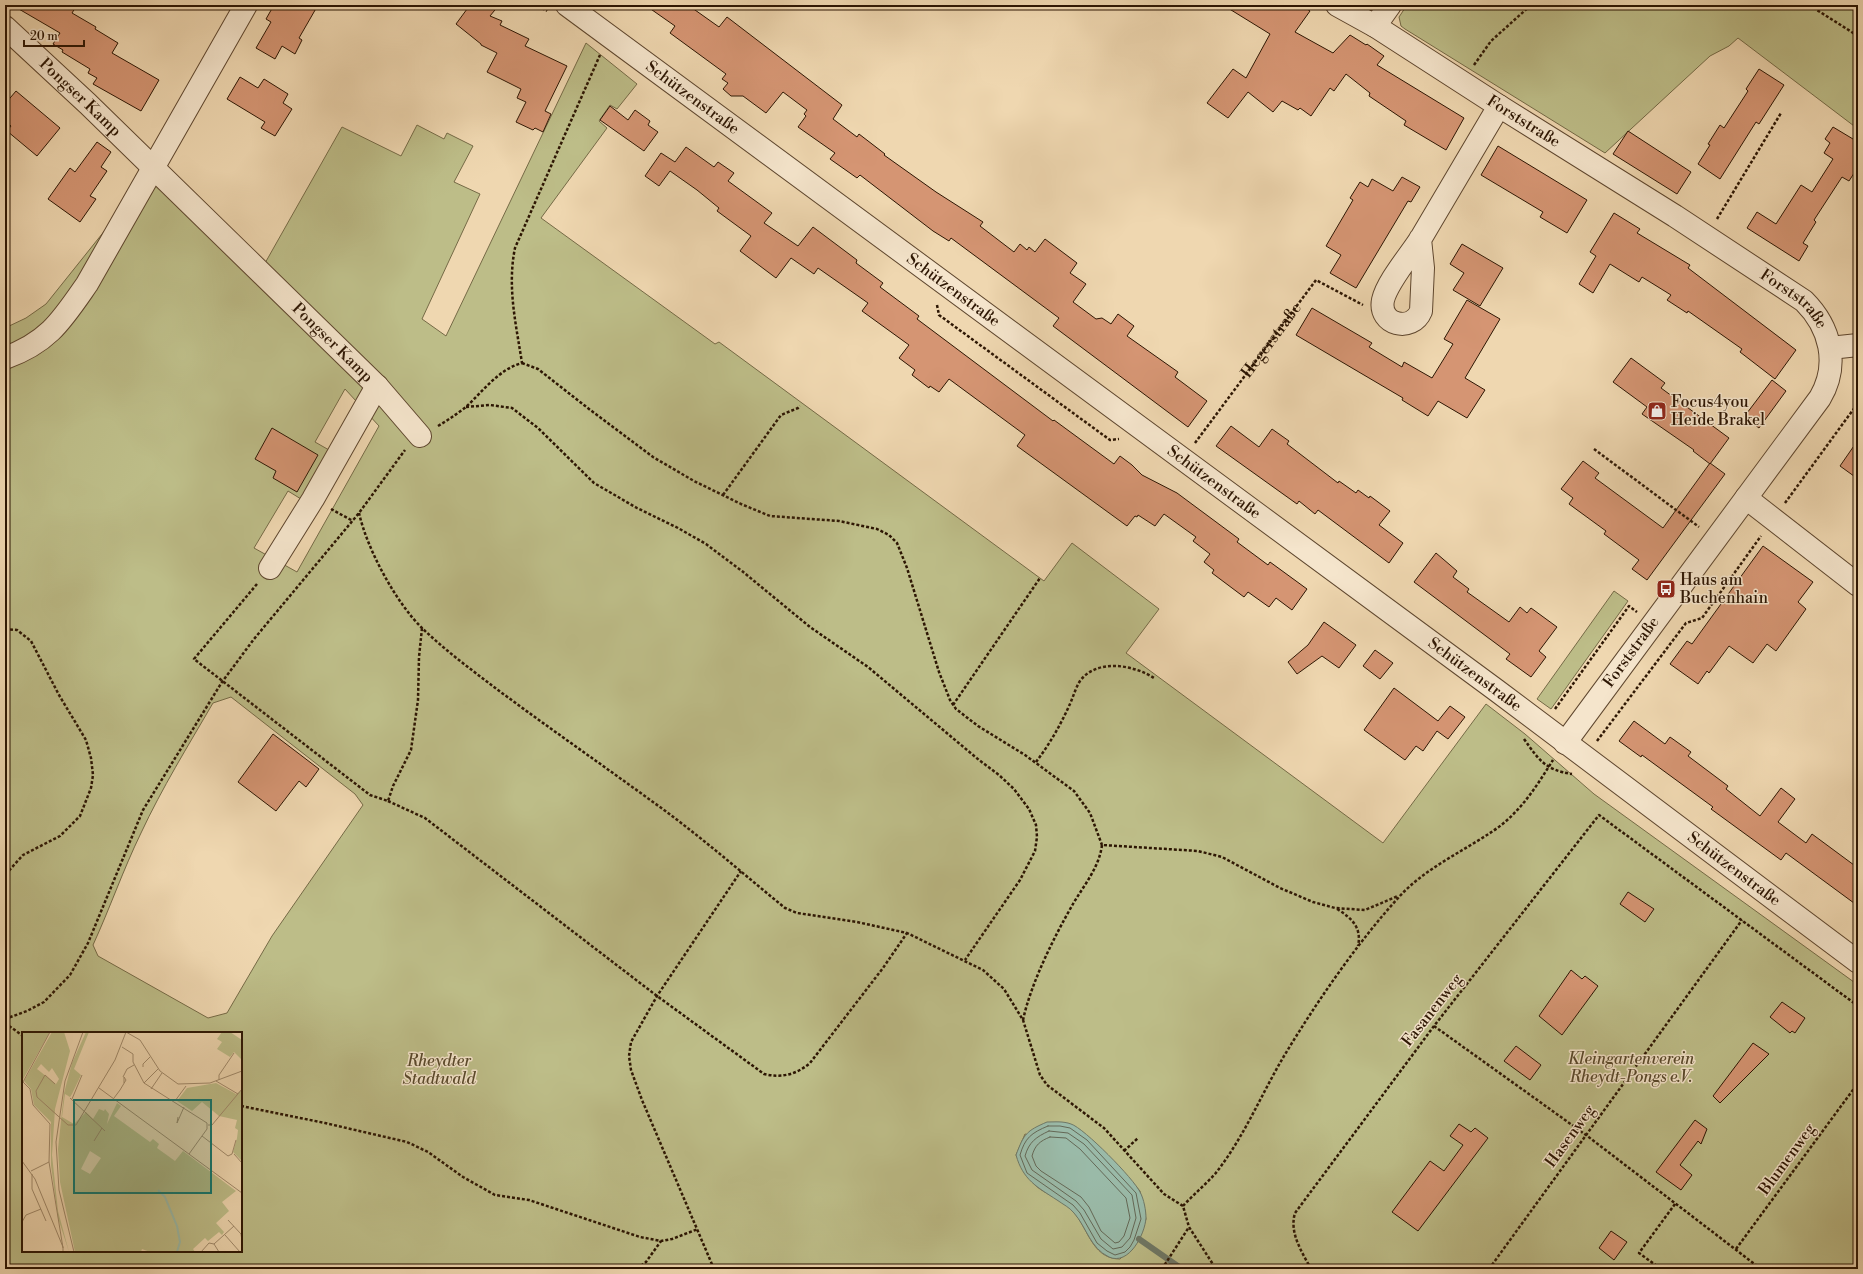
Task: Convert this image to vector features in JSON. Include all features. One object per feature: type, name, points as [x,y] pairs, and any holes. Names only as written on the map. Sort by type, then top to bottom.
[{"type":"street","points":[[5,358],[22,352],[59,324],[87,284],[154,169],[246,5]]},
{"type":"street","name":"Schützenstraße","points":[[567,5],[1183,459],[1585,757],[1858,962]]},
{"type":"street","name":"Forststraße","points":[[1337,5],[1375,26],[1706,236],[1804,301],[1822,324],[1830,348],[1829,375],[1823,392],[1565,743]]},
{"type":"street","points":[[1375,26],[1390,5]]},
{"type":"street","name":"Pongser Kamp","points":[[5,27],[88,104],[377,386],[313,499],[270,568]]},
{"type":"street","points":[[1420,239],[1423,268],[1421,311],[1419,316],[1413,321],[1398,324],[1387,319],[1382,307],[1383,299],[1499,106]]},
{"type":"street","points":[[1830,348],[1858,345]]},
{"type":"street","points":[[377,386],[420,436]]},
{"type":"street","points":[[1746,498],[1858,585]]},
{"type":"path","points":[[1466,85],[1474,66],[1491,42],[1531,5]]},
{"type":"path","points":[[1809,5],[1858,36]]},
{"type":"path","points":[[522,363],[511,292],[512,266],[515,248],[597,60],[611,36]]},
{"type":"path","points":[[1706,236],[1782,113]]},
{"type":"path","name":"Hegerstraße","points":[[1183,459],[1316,280],[1369,308],[1382,307]]},
{"type":"path","points":[[5,1019],[27,1011],[44,1002],[70,975],[88,943],[144,810],[222,682],[254,639],[359,513],[407,448],[420,436],[455,416],[501,373],[512,366],[522,363],[538,369],[589,410],[653,457],[694,481],[723,495],[770,516],[852,523],[877,529],[889,535],[897,543],[907,568],[939,672],[946,692],[953,705],[978,726],[1036,762],[1074,791],[1090,813],[1102,845],[1098,864],[1072,905],[1051,946],[1026,1003],[1023,1020]]},
{"type":"path","points":[[1585,757],[1686,623],[1702,618],[1858,403]]},
{"type":"path","points":[[465,408],[490,405],[512,408],[538,428],[594,483],[636,508],[678,528],[706,544],[742,571],[810,627],[868,667],[1014,789],[1029,809],[1036,825],[1037,837],[1035,851],[1020,880],[965,960]]},
{"type":"path","points":[[723,495],[782,415],[800,406]]},
{"type":"path","points":[[1594,449],[1716,539]]},
{"type":"path","points":[[359,513],[366,536],[384,574],[407,609],[422,628],[476,673],[547,727],[690,829],[785,908],[797,913],[857,922],[907,933],[983,970],[1004,989],[1023,1020],[1040,1075],[1047,1085],[1104,1128],[1164,1194],[1183,1206],[1189,1227],[1216,1269]]},
{"type":"path","points":[[270,568],[194,659],[370,795],[388,801],[425,818],[657,996],[764,1074],[778,1077],[791,1074],[802,1070],[810,1063],[883,968],[907,933]]},
{"type":"path","points":[[953,705],[1040,578]]},
{"type":"path","points":[[1543,726],[1629,606],[1653,623]]},
{"type":"path","points":[[388,801],[393,786],[411,750],[418,700],[419,657],[422,628]]},
{"type":"path","points":[[5,629],[17,630],[31,641],[59,695],[86,740],[92,758],[93,775],[91,788],[80,816],[60,836],[23,855],[15,861],[5,875]]},
{"type":"path","points":[[1036,762],[1060,725],[1081,680],[1088,675],[1099,668],[1112,666],[1142,670],[1154,678]]},
{"type":"path","points":[[1183,1206],[1215,1174],[1249,1120],[1284,1057],[1358,947],[1400,896],[1422,876],[1494,830],[1512,816],[1531,796],[1565,743]]},
{"type":"path","name":"Fasanenweg","points":[[1311,1269],[1297,1242],[1293,1224],[1294,1213],[1434,1026],[1599,815],[1742,920]]},
{"type":"path","points":[[1102,845],[1198,851],[1222,857],[1280,888],[1313,902],[1335,908],[1365,910],[1400,896]]},
{"type":"path","points":[[714,1269],[642,1100],[631,1070],[629,1056],[631,1042],[657,996],[741,872]]},
{"type":"path","points":[[1335,908],[1346,914],[1355,923],[1360,939],[1358,947]]},
{"type":"path","points":[[1742,920],[1858,1006]]},
{"type":"path","name":"Hasenweg","points":[[1489,1269],[1742,920]]},
{"type":"path","points":[[5,1023],[22,1035]]},
{"type":"path","points":[[1434,1026],[1586,1135],[1761,1269]]},
{"type":"path","name":"Blumenweg","points":[[1736,1249],[1858,1083]]},
{"type":"path","points":[[242,1106],[407,1142],[428,1152],[463,1177],[495,1195],[529,1200],[640,1237],[660,1241],[672,1239],[698,1229]]},
{"type":"path","points":[[1124,1151],[1138,1138]]},
{"type":"path","points":[[1661,1269],[1639,1253],[1675,1204]]},
{"type":"path","points":[[1162,1269],[1189,1227]]},
{"type":"path","points":[[638,1269],[646,1262],[660,1241]]},
{"type":"green space","points":[[1407,5],[1858,5],[1858,129],[1738,38],[1729,46],[1710,56],[1605,153],[1405,29],[1401,26],[1399,17]]},
{"type":"green space","name":"Rheydter Stadtwald","points":[[586,43],[637,84],[617,109],[610,105],[599,121],[607,128],[541,218],[715,344],[719,342],[1044,581],[1072,543],[1159,609],[1126,653],[1383,843],[1486,704],[1525,734],[1594,794],[1858,985],[1858,1269],[5,1269],[5,328],[26,318],[46,304],[154,169],[260,272],[342,127],[401,156],[417,125],[444,139],[447,133],[473,146],[454,182],[480,194],[422,319],[446,336]],"holes":[[[345,389],[379,426],[297,572],[254,548],[288,491],[301,499],[329,450],[315,442]],[[231,697],[355,794],[363,805],[272,936],[227,1013],[208,1018],[98,956],[93,945],[134,847],[176,767],[213,703]],[[1025,1134],[1112,1160],[1140,1191],[1146,1219],[1138,1242],[1120,1259],[1110,1257],[1102,1253],[1090,1240],[1081,1223],[1070,1208],[1032,1182],[1016,1155]]]},
{"type":"green space","points":[[1614,591],[1628,601],[1551,709],[1537,699]]},
{"type":"water","points":[[1047,1122],[1065,1122],[1071,1124],[1086,1134],[1129,1176],[1140,1192],[1145,1209],[1145,1225],[1135,1247],[1123,1257],[1116,1259],[1109,1257],[1097,1248],[1072,1211],[1037,1187],[1027,1177],[1019,1164],[1016,1155],[1021,1142],[1030,1131]]},
{"type":"building","points":[[12,5],[77,5],[72,13],[96,27],[95,29],[118,43],[112,53],[159,80],[141,111],[93,84],[97,78],[88,73],[90,69],[62,52],[63,50],[53,44],[60,33]]},
{"type":"building","points":[[274,5],[318,5],[299,38],[302,40],[295,54],[282,46],[275,59],[256,48],[271,22],[266,19]]},
{"type":"building","points":[[470,5],[499,5],[490,16],[502,21],[500,25],[529,39],[525,46],[567,66],[545,111],[551,114],[543,132],[535,128],[533,130],[516,122],[526,102],[517,98],[521,89],[487,72],[497,53],[481,45],[456,24]]},
{"type":"building","points":[[645,5],[688,5],[719,27],[727,17],[842,105],[833,119],[857,137],[859,134],[885,154],[884,155],[936,192],[983,222],[980,226],[1014,252],[1020,244],[1027,250],[1029,247],[1035,252],[1045,239],[1077,263],[1070,273],[1086,284],[1073,302],[1096,319],[1102,318],[1111,324],[1118,314],[1134,326],[1127,336],[1178,372],[1175,377],[1207,401],[1188,427],[1053,326],[1059,318],[951,238],[949,241],[933,231],[860,175],[857,178],[830,159],[835,153],[798,127],[806,116],[804,114],[807,110],[783,92],[766,113],[743,96],[731,96],[723,89],[728,83],[722,79],[726,74],[670,33],[675,26]]},
{"type":"building","points":[[1223,5],[1301,5],[1310,11],[1295,32],[1333,53],[1350,35],[1366,45],[1367,44],[1384,56],[1377,65],[1464,118],[1446,150],[1404,125],[1406,121],[1369,96],[1370,93],[1346,74],[1334,91],[1330,88],[1311,116],[1300,108],[1298,110],[1282,101],[1273,112],[1248,92],[1228,118],[1207,103],[1233,69],[1246,78],[1270,34]]},
{"type":"building","points":[[1759,69],[1784,85],[1759,124],[1756,122],[1720,179],[1698,164],[1720,125],[1724,128],[1748,91],[1746,89]]},
{"type":"building","points":[[240,77],[258,88],[264,79],[288,94],[283,103],[292,109],[275,136],[261,128],[265,122],[227,99]]},
{"type":"building","points":[[16,91],[60,128],[37,156],[7,131],[11,126],[5,120],[5,104]]},
{"type":"building","points":[[610,106],[628,120],[635,110],[650,121],[648,125],[658,132],[644,151],[600,120]]},
{"type":"building","points":[[1833,127],[1858,142],[1858,167],[1849,181],[1842,177],[1814,220],[1816,222],[1803,243],[1808,246],[1799,261],[1747,228],[1757,212],[1776,224],[1801,185],[1812,192],[1833,159],[1824,153],[1830,143],[1825,139]]},
{"type":"building","points":[[1628,131],[1691,172],[1677,194],[1613,154]]},
{"type":"building","points":[[97,142],[111,152],[101,167],[107,171],[90,196],[96,199],[80,222],[48,199],[70,168],[75,172]]},
{"type":"building","points":[[1498,146],[1587,200],[1567,233],[1540,217],[1543,212],[1481,175]]},
{"type":"building","points":[[686,147],[714,167],[718,162],[734,173],[728,181],[772,213],[764,223],[798,246],[813,227],[857,260],[856,263],[883,283],[880,287],[919,316],[917,319],[1053,421],[1054,420],[1114,464],[1120,456],[1142,475],[1177,493],[1239,539],[1237,542],[1268,565],[1270,562],[1307,589],[1292,610],[1276,598],[1269,607],[1248,592],[1244,597],[1212,573],[1214,570],[1204,562],[1210,554],[1193,541],[1196,537],[1164,514],[1155,526],[1138,515],[1137,517],[1135,516],[1127,526],[1017,446],[1025,435],[949,379],[939,392],[930,386],[929,388],[912,375],[915,370],[899,358],[909,345],[862,311],[868,303],[818,268],[814,274],[791,258],[776,278],[740,251],[751,236],[717,211],[719,208],[697,190],[670,171],[659,186],[645,176],[661,153],[675,162]]},
{"type":"building","points":[[1402,177],[1420,187],[1411,202],[1408,201],[1356,288],[1330,273],[1341,255],[1326,246],[1353,200],[1350,198],[1360,182],[1368,187],[1372,179],[1393,191]]},
{"type":"building","points":[[1614,213],[1640,229],[1637,233],[1690,265],[1688,268],[1796,350],[1775,379],[1740,352],[1742,349],[1688,311],[1687,313],[1667,300],[1671,295],[1642,277],[1639,282],[1610,264],[1593,293],[1579,284],[1596,256],[1590,252]]},
{"type":"building","points":[[1462,244],[1503,268],[1480,306],[1453,290],[1464,273],[1450,264]]},
{"type":"building","points":[[1467,300],[1500,319],[1465,378],[1485,390],[1467,418],[1438,401],[1428,416],[1402,400],[1403,398],[1296,335],[1312,308],[1372,343],[1369,347],[1402,367],[1404,362],[1432,378],[1453,344],[1444,339]]},
{"type":"building","points":[[1631,358],[1665,383],[1661,388],[1729,438],[1710,464],[1693,451],[1694,450],[1642,414],[1647,407],[1613,382]]},
{"type":"building","points":[[1772,380],[1786,391],[1759,428],[1744,417]]},
{"type":"building","points":[[1231,426],[1259,447],[1272,429],[1289,441],[1287,444],[1338,483],[1339,481],[1356,493],[1358,490],[1369,498],[1370,496],[1390,511],[1379,525],[1403,543],[1389,563],[1318,510],[1315,514],[1299,501],[1297,504],[1216,446]]},
{"type":"building","points":[[272,428],[318,455],[297,492],[273,478],[276,471],[255,459]]},
{"type":"building","points":[[1858,440],[1858,479],[1840,466]]},
{"type":"building","points":[[1583,461],[1599,473],[1595,478],[1663,528],[1710,463],[1725,474],[1647,580],[1632,569],[1639,560],[1604,534],[1606,531],[1569,504],[1573,498],[1561,489]]},
{"type":"building","points":[[1763,546],[1813,582],[1798,602],[1806,609],[1776,651],[1767,644],[1753,663],[1729,646],[1709,673],[1707,671],[1698,684],[1670,664],[1687,641],[1692,644]]},
{"type":"building","points":[[1436,553],[1457,571],[1453,577],[1469,589],[1467,592],[1509,622],[1520,607],[1527,613],[1531,608],[1557,627],[1539,651],[1546,657],[1531,677],[1506,659],[1510,654],[1414,582]]},
{"type":"building","points":[[1324,622],[1356,645],[1339,668],[1322,656],[1297,674],[1288,662],[1308,645]]},
{"type":"building","points":[[1375,650],[1393,663],[1380,679],[1363,666]]},
{"type":"building","points":[[1394,688],[1438,721],[1450,706],[1465,717],[1448,739],[1437,731],[1423,751],[1416,746],[1405,760],[1364,730]]},
{"type":"building","points":[[1634,721],[1665,744],[1670,737],[1691,752],[1688,756],[1728,786],[1726,789],[1760,816],[1781,788],[1795,799],[1778,822],[1806,843],[1812,834],[1858,868],[1858,906],[1786,853],[1781,860],[1711,809],[1713,807],[1642,755],[1641,757],[1619,741]]},
{"type":"building","points":[[273,734],[319,769],[306,787],[299,781],[276,811],[238,782]]},
{"type":"building","points":[[1628,892],[1654,909],[1645,922],[1620,904]]},
{"type":"building","points":[[1571,970],[1582,979],[1585,976],[1598,986],[1562,1035],[1539,1016]]},
{"type":"building","points":[[1782,1002],[1805,1018],[1795,1033],[1792,1031],[1790,1033],[1770,1017]]},
{"type":"building","points":[[1753,1043],[1769,1054],[1720,1103],[1713,1096]]},
{"type":"building","points":[[1516,1046],[1541,1065],[1530,1080],[1504,1061]]},
{"type":"building","points":[[1695,1120],[1707,1129],[1701,1144],[1698,1141],[1680,1165],[1692,1175],[1681,1190],[1656,1172]]},
{"type":"building","points":[[1459,1124],[1471,1132],[1475,1128],[1488,1138],[1418,1231],[1392,1212],[1430,1161],[1444,1171],[1463,1145],[1450,1136]]},
{"type":"building","points":[[1611,1231],[1627,1242],[1614,1260],[1599,1248]]},
{"type":"waterway","points":[[1139,1239],[1182,1269]]},
{"type":"place","name":"Focus4you Heide Brakel","points":[[1657,411]]},
{"type":"place","name":"Haus am Buchenhain","points":[[1666,589]]},
{"type":"park label","name":"Kleingartenverein Rheydt-Pongs e.V.","points":[[1631,1068]]}]
